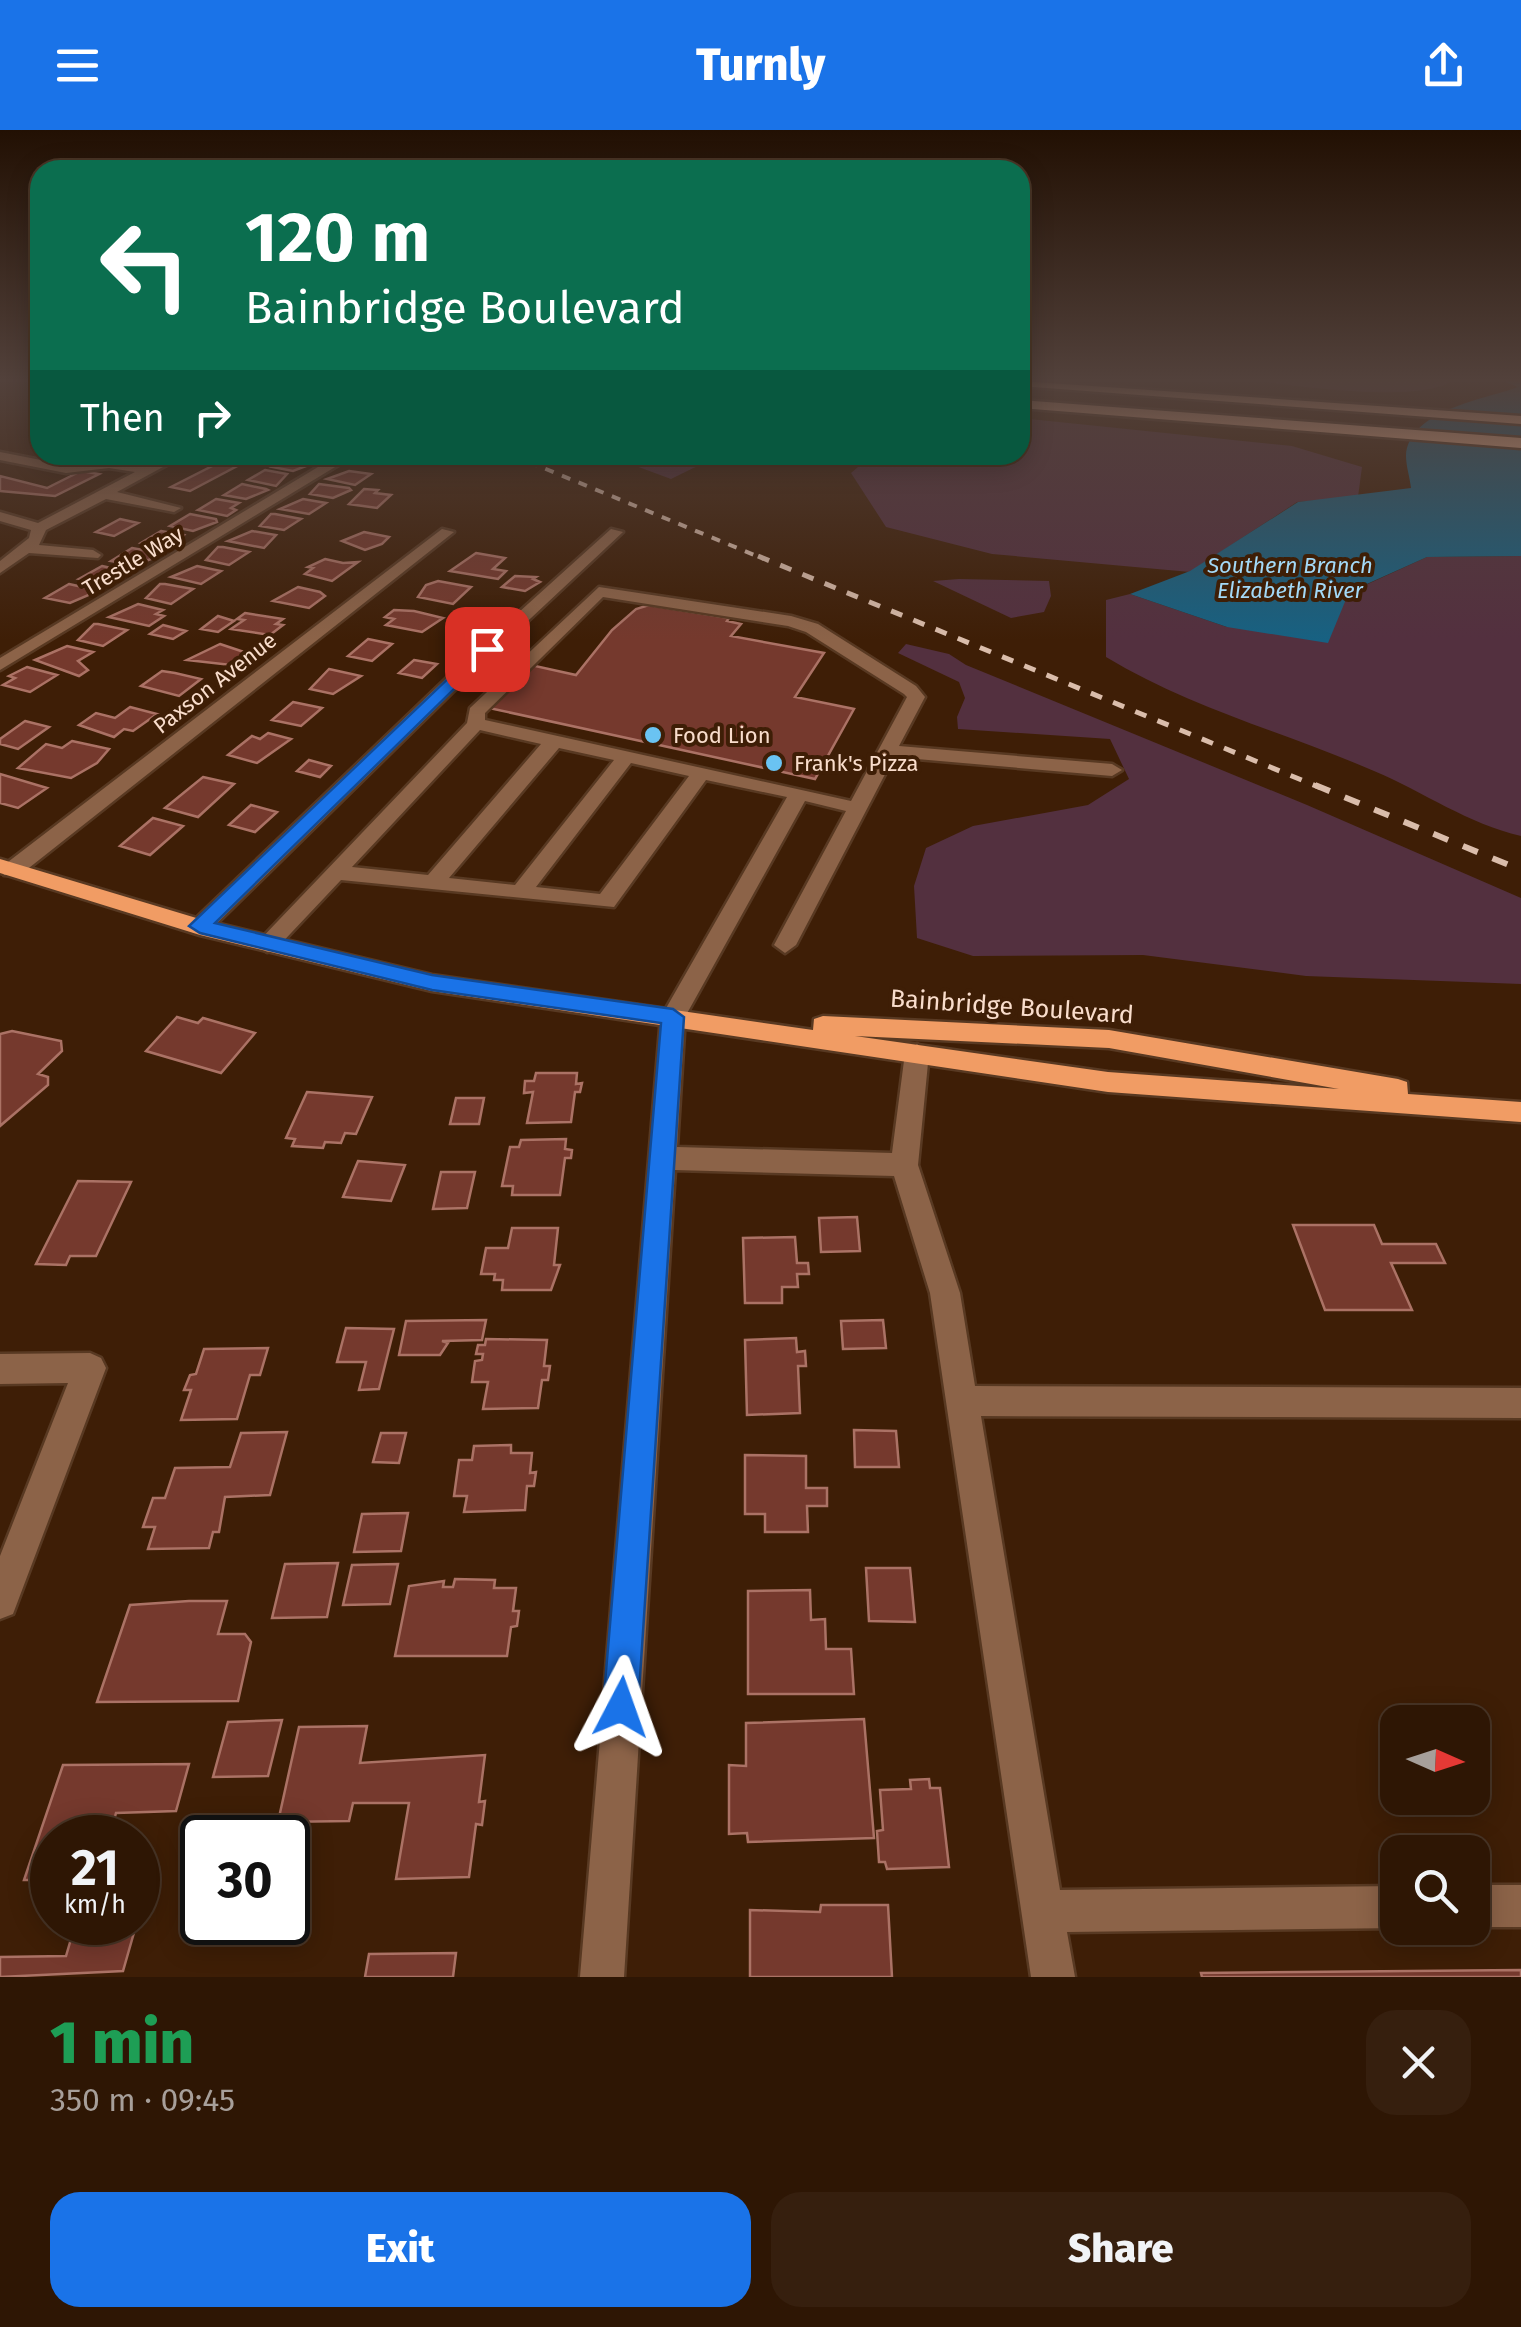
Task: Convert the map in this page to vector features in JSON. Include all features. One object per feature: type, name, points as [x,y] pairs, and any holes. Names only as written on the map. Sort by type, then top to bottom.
[{"type":"main road","name":"Bainbridge Boulevard","points":[[6,868],[267,944],[432,982],[1108,1082],[1521,1111]]},
{"type":"main road","name":"Bainbridge Boulevard","points":[[673,1017],[1109,1040],[1521,1111]]},
{"type":"street","points":[[130,467],[150,470]]},
{"type":"street","points":[[0,568],[29,548],[38,528],[155,467]]},
{"type":"street","name":"Trestle Way","points":[[0,665],[328,467]]},
{"type":"street","points":[[104,494],[174,508]]},
{"type":"street","points":[[0,516],[38,528]]},
{"type":"street","name":"Paxson Avenue","points":[[6,868],[447,532]]},
{"type":"street","points":[[200,926],[475,660],[616,532]]},
{"type":"street","points":[[29,548],[93,555]]},
{"type":"street","points":[[267,944],[476,724],[476,712],[599,592],[812,628],[916,697],[785,945]]},
{"type":"street","points":[[476,724],[858,808]]},
{"type":"street","points":[[433,883],[554,741]]},
{"type":"street","points":[[887,752],[1112,770]]},
{"type":"street","points":[[520,893],[626,756]]},
{"type":"street","points":[[335,872],[606,902],[701,773]]},
{"type":"street","points":[[602,1977],[673,1017],[798,794]]},
{"type":"street","points":[[917,1053],[904,1165],[946,1293],[1054,1977]]},
{"type":"street","points":[[660,1158],[904,1165]]},
{"type":"street","points":[[0,1369],[90,1368],[0,1602]]},
{"type":"street","points":[[963,1401],[1521,1403]]},
{"type":"street","points":[[1490,1906],[1521,1906]]},
{"type":"street","points":[[1043,1911],[1380,1907]]},
{"type":"shaded area","points":[[639,467],[695,467],[671,479]]},
{"type":"shaded area","points":[[858,467],[1362,467],[1358,497],[1297,502],[1190,572],[992,554],[886,527],[851,473]]},
{"type":"shaded area","points":[[1521,556],[1521,836],[1464,816],[1374,771],[1171,691],[1106,657],[1106,600],[1130,594],[1227,627],[1348,593],[1427,557]]},
{"type":"shaded area","points":[[933,581],[1049,581],[1051,596],[1044,612],[1011,618]]},
{"type":"shaded area","points":[[906,644],[949,654],[966,665],[1521,898],[1521,984],[1306,976],[1143,955],[973,956],[917,938],[914,886],[926,848],[973,826],[1088,805],[1129,779],[1110,739],[958,729],[957,717],[965,698],[959,682],[898,653]]},
{"type":"water","name":"Southern Branch Elizabeth River","points":[[1408,467],[1521,467],[1521,556],[1427,557],[1349,592],[1328,643],[1227,627],[1130,594],[1190,571],[1298,502],[1411,488]]},
{"type":"building","points":[[210,467],[235,467],[190,491],[171,487]]},
{"type":"building","points":[[265,470],[287,474],[276,486],[248,480]]},
{"type":"building","points":[[81,471],[99,474],[55,496],[0,491],[0,476],[47,488]]},
{"type":"building","points":[[349,471],[371,474],[355,485],[327,479]]},
{"type":"building","points":[[242,484],[268,490],[246,499],[224,495]]},
{"type":"building","points":[[319,484],[351,490],[333,498],[310,494]]},
{"type":"building","points":[[364,489],[391,495],[377,508],[349,504]]},
{"type":"building","points":[[216,499],[239,503],[227,516],[198,510]]},
{"type":"building","points":[[303,499],[326,503],[309,514],[280,509]]},
{"type":"building","points":[[190,514],[217,522],[193,531],[170,526]]},
{"type":"building","points":[[271,514],[301,519],[284,530],[260,526]]},
{"type":"building","points":[[120,519],[138,523],[114,536],[96,532]]},
{"type":"building","points":[[161,531],[184,535],[171,549],[141,543]]},
{"type":"building","points":[[252,531],[276,535],[264,548],[228,541]]},
{"type":"building","points":[[364,532],[389,537],[365,550],[342,541]]},
{"type":"building","points":[[218,547],[249,552],[229,565],[206,560]]},
{"type":"building","points":[[132,548],[162,555],[135,565],[111,561]]},
{"type":"building","points":[[476,553],[505,558],[493,569],[506,571],[498,579],[450,571]]},
{"type":"building","points":[[325,559],[358,562],[332,581],[305,574],[313,568],[308,567]]},
{"type":"building","points":[[102,566],[125,571],[111,585],[79,579]]},
{"type":"building","points":[[197,566],[221,571],[201,584],[171,577]]},
{"type":"building","points":[[515,576],[536,577],[533,579],[540,582],[525,591],[502,587]]},
{"type":"building","points":[[438,581],[471,587],[453,604],[418,597],[426,585]]},
{"type":"building","points":[[69,584],[98,591],[70,603],[45,598]]},
{"type":"building","points":[[160,584],[193,589],[171,604],[146,598]]},
{"type":"building","points":[[298,587],[325,596],[309,608],[273,601]]},
{"type":"building","points":[[138,604],[163,610],[156,614],[164,616],[149,626],[109,617]]},
{"type":"building","points":[[649,605],[729,618],[727,621],[741,624],[731,636],[824,653],[795,697],[854,709],[815,779],[489,708],[531,665],[576,675],[612,630],[636,609]]},
{"type":"building","points":[[394,610],[443,618],[422,632],[386,625],[394,619],[385,617]]},
{"type":"building","points":[[245,613],[283,619],[276,624],[283,625],[270,635],[231,629],[244,620],[237,619]]},
{"type":"building","points":[[218,616],[234,621],[218,632],[201,629]]},
{"type":"building","points":[[94,624],[127,630],[103,646],[78,640]]},
{"type":"building","points":[[163,625],[186,631],[173,639],[150,634]]},
{"type":"building","points":[[368,639],[392,644],[372,661],[348,656]]},
{"type":"building","points":[[220,644],[247,653],[231,665],[187,660]]},
{"type":"building","points":[[67,646],[93,652],[78,661],[88,670],[79,676],[35,660]]},
{"type":"building","points":[[414,660],[437,664],[422,678],[399,673]]},
{"type":"building","points":[[27,667],[57,675],[30,692],[3,685],[15,678],[9,676]]},
{"type":"building","points":[[329,669],[361,676],[333,694],[310,689]]},
{"type":"building","points":[[162,671],[201,679],[179,696],[141,686]]},
{"type":"building","points":[[293,702],[322,708],[301,726],[272,720]]},
{"type":"building","points":[[130,707],[157,714],[133,731],[124,729],[114,737],[79,725],[96,713],[115,718]]},
{"type":"building","points":[[25,721],[49,727],[18,749],[0,744],[0,739]]},
{"type":"building","points":[[268,733],[291,739],[257,763],[228,755],[252,736],[260,739]]},
{"type":"building","points":[[72,741],[109,749],[97,763],[71,778],[18,768],[46,744],[62,748]]},
{"type":"building","points":[[309,760],[331,766],[320,777],[297,771]]},
{"type":"building","points":[[0,774],[47,788],[18,808],[0,803]]},
{"type":"building","points":[[203,777],[234,784],[198,817],[165,808]]},
{"type":"building","points":[[251,805],[277,812],[255,832],[229,825]]},
{"type":"building","points":[[153,818],[183,826],[150,855],[120,846]]},
{"type":"building","points":[[177,1017],[198,1023],[203,1018],[255,1033],[221,1073],[146,1051]]},
{"type":"building","points":[[12,1031],[61,1041],[62,1051],[38,1074],[48,1077],[48,1085],[0,1126],[0,1034]]},
{"type":"building","points":[[536,1073],[577,1073],[576,1084],[582,1083],[580,1092],[575,1092],[571,1122],[527,1123],[533,1092],[524,1093],[525,1081],[534,1081]]},
{"type":"building","points":[[307,1092],[372,1097],[356,1134],[345,1133],[341,1143],[325,1142],[323,1148],[292,1146],[295,1139],[286,1138]]},
{"type":"building","points":[[456,1098],[484,1098],[479,1124],[450,1124]]},
{"type":"building","points":[[566,1139],[565,1149],[572,1150],[571,1158],[565,1158],[560,1195],[512,1195],[513,1186],[502,1186],[510,1147],[519,1147],[521,1140]]},
{"type":"building","points":[[358,1161],[405,1165],[391,1201],[343,1197]]},
{"type":"building","points":[[441,1172],[475,1172],[467,1208],[433,1209]]},
{"type":"building","points":[[78,1181],[131,1182],[96,1256],[70,1256],[66,1265],[36,1264]]},
{"type":"building","points":[[857,1217],[860,1251],[821,1252],[819,1218]]},
{"type":"building","points":[[1293,1225],[1374,1225],[1382,1244],[1436,1244],[1445,1263],[1391,1263],[1412,1310],[1325,1310]]},
{"type":"building","points":[[512,1228],[558,1228],[554,1265],[560,1265],[551,1290],[502,1290],[503,1280],[494,1280],[495,1274],[481,1274],[486,1248],[508,1248]]},
{"type":"building","points":[[795,1237],[797,1263],[808,1263],[809,1274],[797,1274],[798,1287],[782,1287],[782,1303],[745,1303],[743,1238]]},
{"type":"building","points":[[486,1320],[482,1340],[442,1341],[448,1343],[440,1355],[399,1355],[406,1321]]},
{"type":"building","points":[[883,1320],[886,1348],[843,1349],[841,1321]]},
{"type":"building","points":[[346,1328],[394,1329],[379,1389],[359,1390],[366,1362],[337,1362]]},
{"type":"building","points":[[796,1338],[797,1352],[805,1351],[806,1366],[798,1366],[800,1413],[747,1415],[745,1340]]},
{"type":"building","points":[[486,1339],[547,1340],[544,1366],[550,1366],[548,1380],[542,1380],[538,1408],[483,1409],[488,1382],[472,1382],[475,1361],[482,1360],[483,1354],[476,1354],[478,1345],[485,1345]]},
{"type":"building","points":[[268,1348],[260,1375],[250,1375],[237,1419],[181,1420],[191,1390],[184,1390],[190,1375],[196,1374],[204,1349]]},
{"type":"building","points":[[854,1430],[896,1431],[899,1467],[855,1467]]},
{"type":"building","points":[[287,1432],[270,1495],[225,1497],[219,1532],[213,1532],[209,1548],[148,1549],[155,1527],[143,1527],[153,1498],[165,1498],[175,1468],[230,1467],[241,1433]]},
{"type":"building","points":[[381,1433],[406,1433],[399,1463],[373,1462]]},
{"type":"building","points":[[511,1445],[511,1453],[532,1453],[530,1473],[536,1472],[534,1486],[527,1486],[525,1510],[464,1512],[467,1496],[454,1496],[459,1460],[472,1460],[474,1446]]},
{"type":"building","points":[[745,1455],[806,1456],[806,1488],[827,1488],[827,1506],[807,1506],[808,1532],[765,1532],[765,1514],[745,1514]]},
{"type":"building","points":[[408,1513],[401,1551],[354,1552],[362,1514]]},
{"type":"building","points":[[338,1563],[327,1617],[272,1618],[285,1564]]},
{"type":"building","points":[[398,1564],[390,1604],[343,1605],[352,1565]]},
{"type":"building","points":[[866,1568],[910,1568],[915,1622],[869,1621]]},
{"type":"building","points":[[455,1579],[495,1580],[494,1588],[516,1588],[513,1611],[519,1611],[517,1626],[511,1627],[507,1656],[395,1656],[409,1586],[444,1581],[443,1587],[453,1587]]},
{"type":"building","points":[[810,1590],[811,1620],[825,1619],[826,1649],[851,1649],[854,1694],[748,1694],[748,1591]]},
{"type":"building","points":[[227,1601],[218,1634],[245,1634],[251,1642],[238,1701],[97,1702],[130,1605]]},
{"type":"building","points":[[864,1719],[874,1838],[748,1842],[747,1833],[729,1834],[729,1765],[746,1766],[746,1723]]},
{"type":"building","points":[[282,1720],[268,1776],[213,1777],[228,1722]]},
{"type":"building","points":[[367,1726],[360,1763],[485,1755],[479,1802],[485,1801],[482,1825],[476,1824],[469,1877],[396,1879],[409,1803],[353,1803],[349,1821],[310,1822],[310,1815],[280,1815],[299,1727]]},
{"type":"building","points":[[189,1764],[176,1811],[46,1815],[63,1765]]},
{"type":"building","points":[[929,1779],[930,1788],[940,1788],[949,1867],[887,1869],[885,1862],[879,1862],[877,1831],[883,1830],[880,1790],[911,1789],[910,1780]]},
{"type":"building","points":[[821,1905],[888,1905],[892,1977],[750,1977],[750,1910],[820,1912]]},
{"type":"building","points":[[69,1945],[130,1945],[123,1971],[0,1977],[0,1957],[66,1956]]},
{"type":"building","points":[[456,1953],[453,1977],[365,1977],[369,1954]]},
{"type":"building","points":[[1521,1970],[1521,1977],[1202,1977],[1201,1973]]},
{"type":"railway","points":[[542,467],[764,559]]},
{"type":"railway","points":[[758,556],[1321,788]]},
{"type":"railway","points":[[1315,785],[1521,870]]},
{"type":"place","name":"Food Lion","points":[[653,735]]},
{"type":"place","name":"Frank's Pizza","points":[[774,763]]},
{"type":"route","points":[[487,649],[200,926],[432,982],[673,1017],[621,1707]]}]
